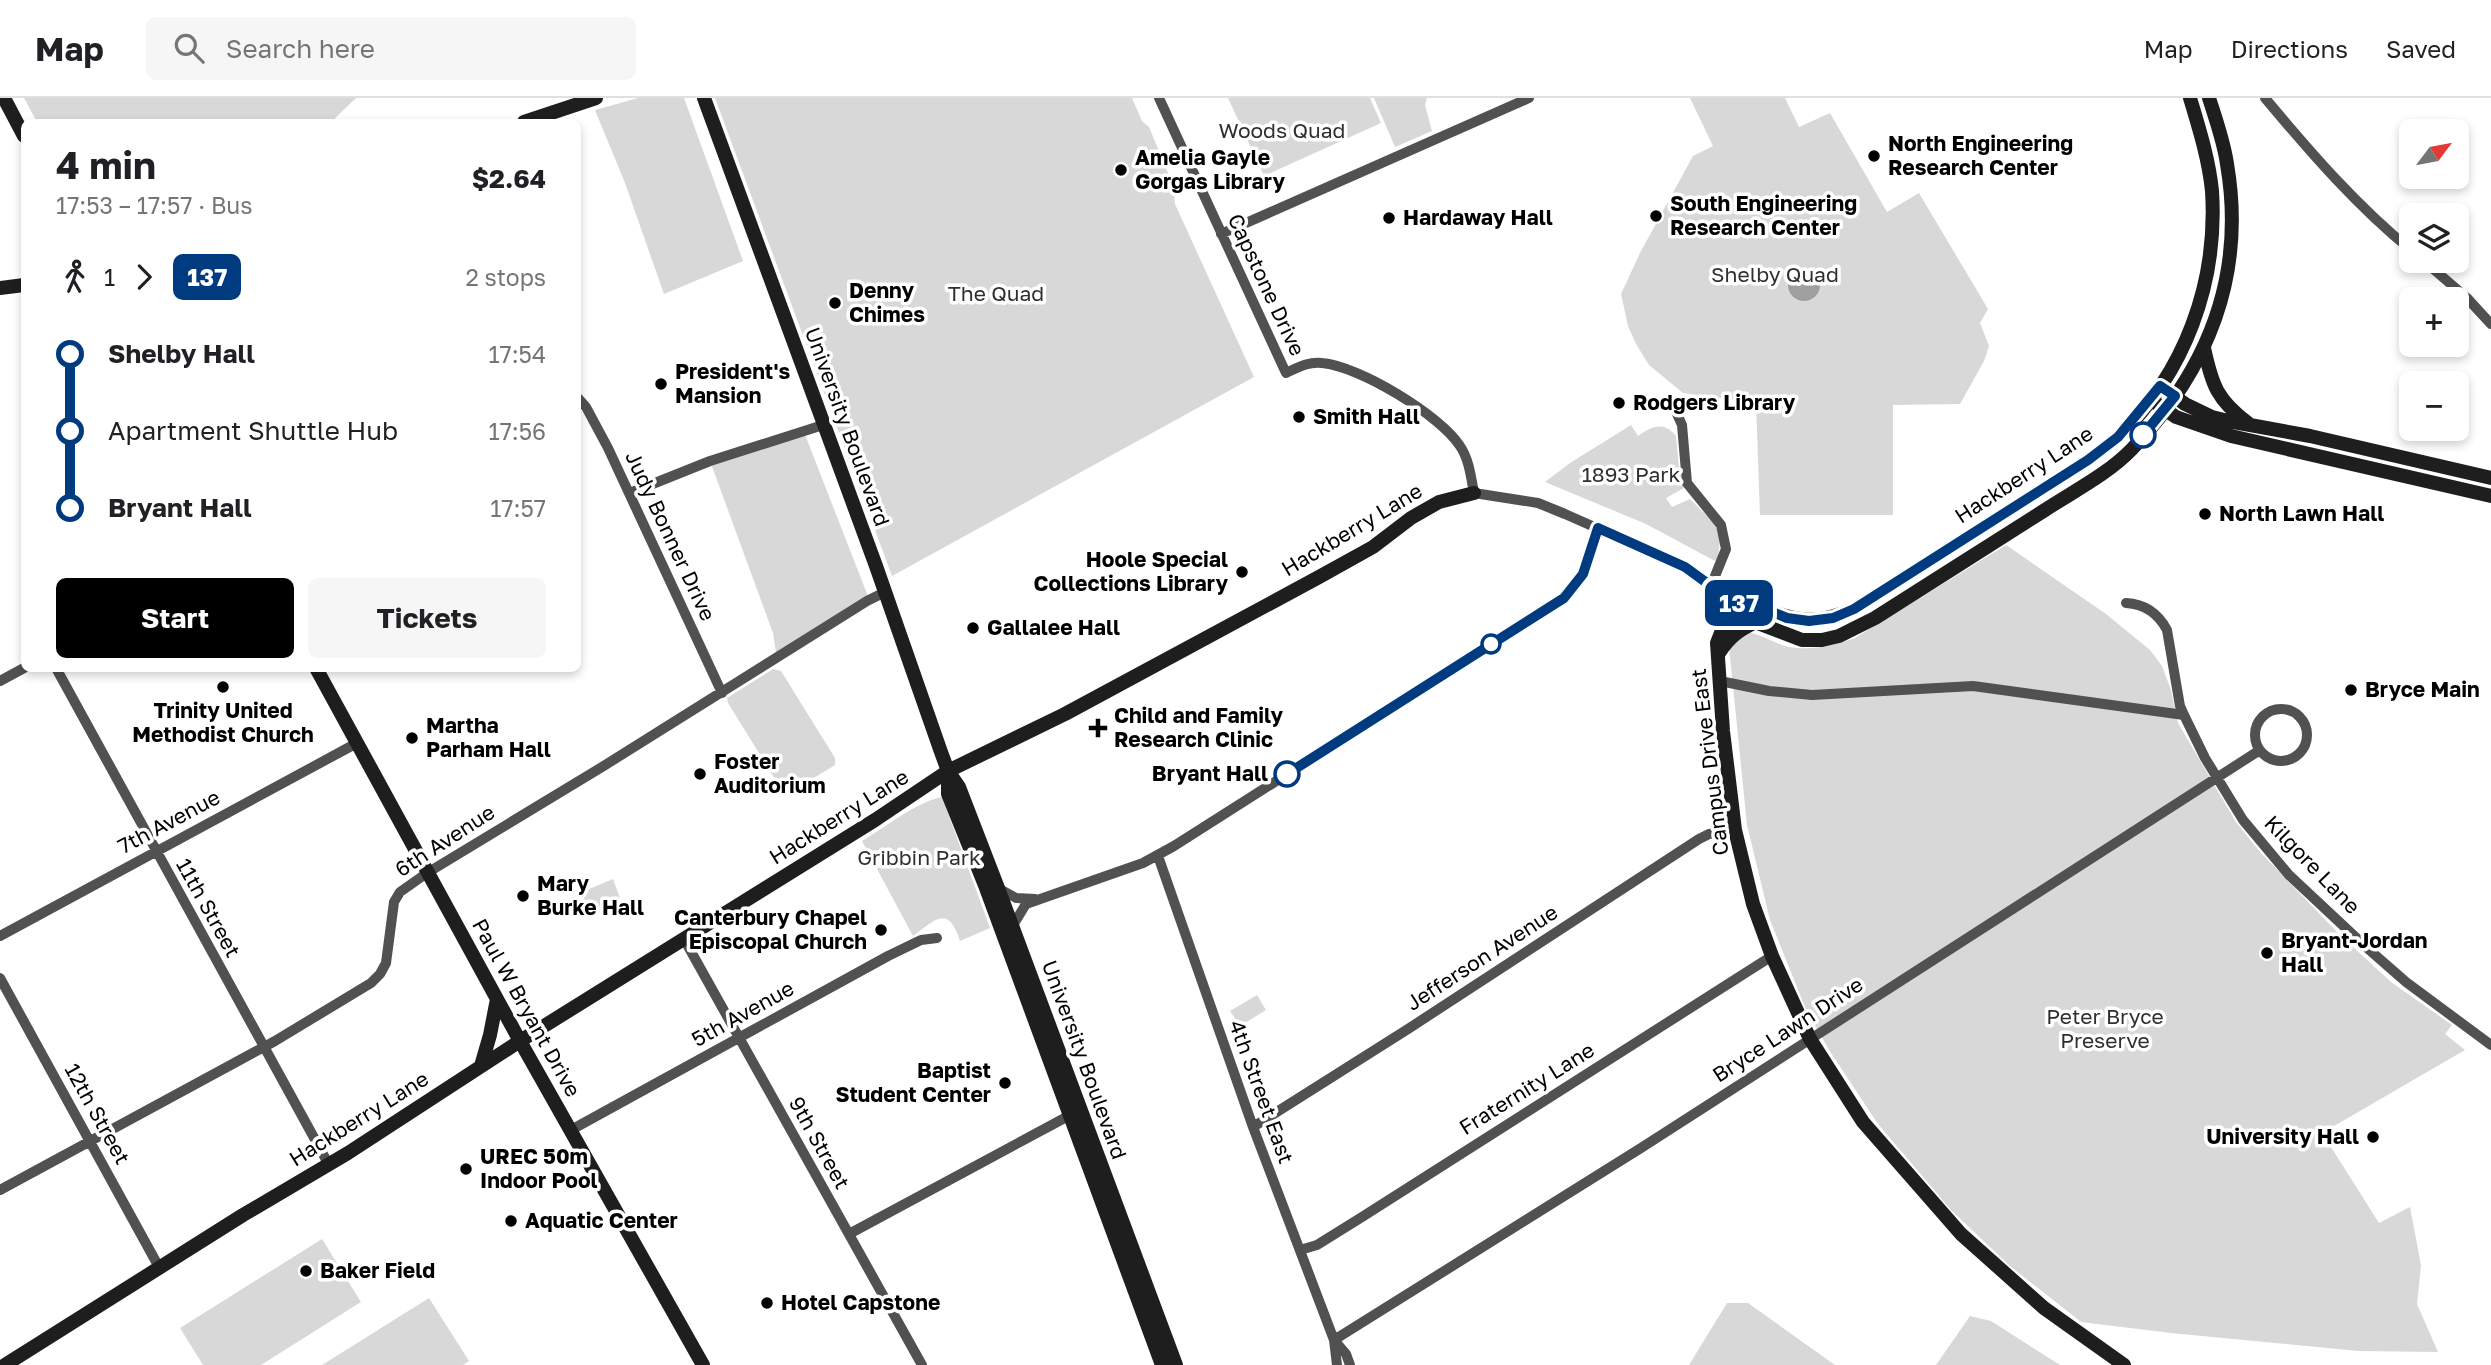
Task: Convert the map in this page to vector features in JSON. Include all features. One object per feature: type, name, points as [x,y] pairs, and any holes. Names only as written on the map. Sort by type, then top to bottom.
[{"type":"street","points":[[4,98],[21,130]]},
{"type":"street","points":[[533,119],[596,98]]},
{"type":"street","name":"University Boulevard","points":[[704,98],[948,771],[959,787],[998,888],[1162,1365]]},
{"type":"street","name":"Capstone Drive","points":[[1159,98],[1286,373],[1311,363],[1346,368],[1418,407],[1459,445],[1465,455],[1474,493]]},
{"type":"street","points":[[1221,234],[1529,98]]},
{"type":"street","name":"Hackberry Lane","points":[[1733,602],[1760,607],[1787,618],[1809,621],[1833,618],[1854,609],[2088,460],[2118,437],[2151,399],[2173,368],[2188,340],[2202,300],[2212,247],[2212,190],[2190,98]]},
{"type":"street","name":"Hackberry Lane","points":[[5,1365],[243,1215],[328,1165],[520,1041],[875,820],[948,771],[1065,714],[1312,581],[1373,547],[1411,518],[1439,502],[1474,493],[1538,503],[1685,567],[1733,602],[1747,619],[1802,640],[1822,640],[1839,636],[1875,618],[2094,478],[2131,450],[2188,379],[2204,348],[2222,296],[2231,238],[2227,163],[2209,98]]},
{"type":"street","points":[[2265,98],[2329,174],[2399,240]]},
{"type":"street","points":[[2438,273],[2467,298],[2491,324]]},
{"type":"street","points":[[0,288],[21,285]]},
{"type":"street","points":[[2204,348],[2211,380],[2220,398],[2231,411],[2252,425]]},
{"type":"street","points":[[2160,386],[2185,404],[2212,417],[2323,439],[2491,478]]},
{"type":"street","points":[[2151,399],[2164,410],[2190,423],[2223,434],[2491,496]]},
{"type":"street","name":"Judy Bonner Drive","points":[[581,401],[630,494],[722,693]]},
{"type":"street","points":[[1678,414],[1682,425],[1687,484],[1721,525],[1726,549],[1711,586]]},
{"type":"street","points":[[630,494],[710,461],[823,425]]},
{"type":"street","points":[[1012,927],[1026,904],[1158,856],[1564,598],[1583,574],[1598,528]]},
{"type":"street","name":"6th Avenue","points":[[0,1189],[264,1047],[361,990],[380,974],[389,951],[391,914],[400,892],[885,592]]},
{"type":"street","name":"Campus Drive East","points":[[1733,602],[1717,643],[1723,730],[1735,830],[1753,904],[1772,956],[1810,1039],[1863,1122],[1961,1234],[2044,1308],[2124,1365]]},
{"type":"street","name":"Kilgore Lane","points":[[2126,603],[2138,603],[2150,610],[2161,619],[2167,629],[2180,706],[2191,732],[2244,820],[2299,884],[2406,982],[2491,1045]]},
{"type":"street","points":[[1718,654],[1727,639],[1756,622]]},
{"type":"street","points":[[0,681],[21,670]]},
{"type":"street","name":"11th Street","points":[[58,672],[328,1165]]},
{"type":"street","name":"Paul W Bryant Drive","points":[[318,672],[496,999],[703,1365]]},
{"type":"street","points":[[1720,681],[1769,691],[1812,695],[1972,686],[2184,715]]},
{"type":"street","points":[[2287,709],[2302,719],[2307,735],[2301,752],[2295,757],[2280,761],[2260,750],[2256,741],[2258,724],[2270,712],[2287,709]]},
{"type":"street","name":"7th Avenue","points":[[0,936],[357,743]]},
{"type":"street","name":"Bryce Lawn Drive","points":[[1334,1340],[2260,750]]},
{"type":"street","name":"University Boulevard","points":[[948,771],[948,794],[1176,1365]]},
{"type":"street","name":"Jefferson Avenue","points":[[1253,1127],[1705,836],[1735,830]]},
{"type":"street","name":"4th Street East","points":[[1158,856],[1253,1127],[1334,1340],[1337,1365]]},
{"type":"street","points":[[998,888],[1016,898],[1037,899]]},
{"type":"street","name":"5th Avenue","points":[[570,1130],[888,956],[921,940],[937,938]]},
{"type":"street","name":"9th Street","points":[[684,939],[922,1365]]},
{"type":"street","name":"Fraternity Lane","points":[[1300,1250],[1317,1245],[1362,1217],[1772,956]]},
{"type":"street","name":"12th Street","points":[[0,978],[160,1269]]},
{"type":"street","points":[[481,1066],[496,999]]},
{"type":"street","points":[[849,1234],[1074,1113]]},
{"type":"street","name":"4th Street East","points":[[1334,1340],[1346,1354],[1350,1365]]},
{"type":"green space","points":[[24,98],[356,98],[334,119],[35,119]]},
{"type":"green space","points":[[638,98],[684,98],[743,261],[664,294],[625,183],[595,110]]},
{"type":"green space","name":"The Quad","points":[[715,98],[1132,98],[1142,121],[1149,127],[1173,185],[1175,204],[1254,377],[892,576]]},
{"type":"green space","name":"Woods Quad","points":[[1228,98],[1370,98],[1381,123],[1264,176]]},
{"type":"green space","points":[[1374,98],[1427,98],[1425,105],[1432,131],[1395,147]]},
{"type":"green space","name":"Shelby Quad","points":[[1690,98],[1785,98],[1799,127],[1830,113],[1887,212],[1919,193],[1988,309],[1980,323],[1989,346],[1984,361],[1960,404],[1893,405],[1893,515],[1760,515],[1756,403],[1683,393],[1649,365],[1636,344],[1628,326],[1621,294],[1640,253],[1693,156],[1713,146]]},
{"type":"green space","name":"1893 Park","points":[[1631,425],[1638,436],[1648,430],[1662,427],[1676,436],[1684,488],[1666,498],[1672,507],[1690,499],[1715,524],[1720,540],[1718,559],[1715,561],[1646,524],[1545,482]]},
{"type":"green space","points":[[804,432],[869,599],[777,659],[773,633],[710,461]]},
{"type":"green space","name":"Peter Bryce Preserve","points":[[2006,545],[2106,614],[2150,650],[2162,666],[2171,690],[2178,723],[2236,822],[2260,852],[2338,933],[2391,982],[2452,1025],[2445,1034],[2465,1050],[2322,1133],[2379,1223],[2410,1207],[2421,1265],[2417,1304],[2438,1352],[2358,1351],[2081,1322],[2010,1266],[1951,1210],[1878,1124],[1807,1012],[1770,920],[1747,825],[1729,647],[1747,632],[1797,648],[1823,647],[1855,638]]},
{"type":"green space","points":[[773,669],[781,671],[835,758],[835,765],[791,792],[783,792],[727,698]]},
{"type":"green space","name":"Gribbin Park","points":[[942,797],[990,928],[960,941],[951,922],[945,919],[934,921],[913,936],[862,841],[912,809]]},
{"type":"green space","points":[[613,879],[620,898],[589,911],[582,892]]},
{"type":"green space","points":[[1257,995],[1266,1010],[1240,1026],[1230,1011]]},
{"type":"green space","name":"Baker Field","points":[[322,1239],[361,1302],[261,1365],[203,1365],[180,1328]]},
{"type":"green space","points":[[429,1298],[469,1361],[463,1365],[322,1365]]},
{"type":"green space","points":[[1727,1303],[1748,1303],[1835,1365],[1689,1365]]},
{"type":"green space","points":[[1970,1316],[1991,1321],[2060,1365],[1936,1365]]},
{"type":"shaded area","points":[[1804,269],[1815,274],[1820,285],[1815,296],[1804,301],[1793,296],[1788,285],[1793,274]]},
{"type":"bus line","name":"137","points":[[1287,774],[1564,598],[1583,574],[1598,528],[1685,567],[1733,602],[1760,607],[1787,618],[1809,621],[1833,618],[1854,609],[2088,460],[2118,437],[2160,386],[2175,396],[2143,435]]},
{"type":"place","name":"North Engineering Research Center","points":[[1874,156]]},
{"type":"place","name":"Amelia Gayle Gorgas Library","points":[[1121,170]]},
{"type":"place","name":"South Engineering Research Center","points":[[1656,216]]},
{"type":"place","name":"Hardaway Hall","points":[[1389,218]]},
{"type":"place","name":"Denny Chimes","points":[[835,303]]},
{"type":"place","name":"President's Mansion","points":[[661,384]]},
{"type":"place","name":"Rodgers Library","points":[[1619,403]]},
{"type":"place","name":"Smith Hall","points":[[1299,417]]},
{"type":"place","name":"North Lawn Hall","points":[[2205,514]]},
{"type":"place","name":"Hoole Special Collections Library","points":[[1242,572]]},
{"type":"place","name":"Gallalee Hall","points":[[973,628]]},
{"type":"place","name":"Trinity United Methodist Church","points":[[223,687]]},
{"type":"place","name":"Bryce Main","points":[[2351,690]]},
{"type":"place","name":"Child and Family Research Clinic","points":[[1098,728]]},
{"type":"place","name":"Martha Parham Hall","points":[[412,738]]},
{"type":"place","name":"Foster Auditorium","points":[[700,774]]},
{"type":"place","name":"Bryant Hall","points":[[1287,774]]},
{"type":"place","name":"Mary Burke Hall","points":[[523,896]]},
{"type":"place","name":"Canterbury Chapel Episcopal Church","points":[[881,930]]},
{"type":"place","name":"Bryant-Jordan Hall","points":[[2267,953]]},
{"type":"place","name":"Baptist Student Center","points":[[1005,1083]]},
{"type":"place","name":"University Hall","points":[[2373,1137]]},
{"type":"place","name":"UREC 50m Indoor Pool","points":[[466,1169]]},
{"type":"place","name":"Aquatic Center","points":[[511,1221]]},
{"type":"place","name":"Baker Field","points":[[306,1271]]},
{"type":"place","name":"Hotel Capstone","points":[[767,1303]]}]
